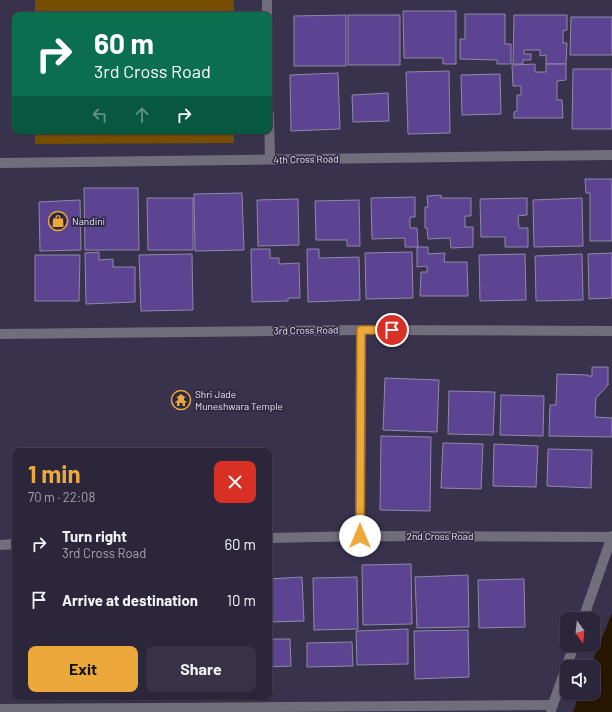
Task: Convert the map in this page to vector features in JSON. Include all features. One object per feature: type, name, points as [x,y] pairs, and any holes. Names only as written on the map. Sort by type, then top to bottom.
[{"type":"street","points":[[267,0],[267,12]]},
{"type":"street","points":[[269,134],[270,160]]},
{"type":"street","name":"4th Cross Road","points":[[0,162],[612,156]]},
{"type":"street","points":[[360,536],[361,330]]},
{"type":"street","name":"3rd Cross Road","points":[[0,334],[361,330],[612,331]]},
{"type":"street","name":"2nd Cross Road","points":[[272,538],[360,536],[612,536]]},
{"type":"street","points":[[585,612],[612,536]]},
{"type":"street","points":[[0,544],[12,544]]},
{"type":"street","points":[[0,709],[551,709],[571,652]]},
{"type":"shaded area","points":[[35,0],[234,0],[234,12],[35,12]]},
{"type":"shaded area","points":[[35,134],[234,134],[234,143],[35,144]]},
{"type":"shaded area","points":[[612,613],[612,712],[573,712],[577,700],[600,700],[600,660],[593,660],[596,652],[600,652],[600,642]]},
{"type":"building","points":[[403,11],[456,11],[456,64],[443,64],[443,58],[404,58]]},
{"type":"building","points":[[465,14],[505,14],[505,44],[511,44],[511,64],[497,64],[497,60],[460,59],[460,39],[465,39]]},
{"type":"building","points":[[346,15],[346,66],[294,66],[294,16]]},
{"type":"building","points":[[348,15],[400,15],[400,65],[348,65]]},
{"type":"building","points":[[514,15],[567,15],[567,30],[563,31],[563,43],[567,43],[566,64],[546,64],[546,55],[540,56],[540,50],[524,50],[524,54],[531,54],[531,60],[523,60],[523,64],[513,64]]},
{"type":"building","points":[[571,17],[612,17],[612,55],[570,55]]},
{"type":"building","points":[[535,64],[535,72],[546,72],[546,64],[566,64],[566,80],[557,81],[557,100],[562,100],[563,118],[514,118],[514,112],[517,111],[517,95],[521,95],[521,86],[513,86],[512,65]]},
{"type":"building","points":[[573,69],[612,69],[612,129],[572,129]]},
{"type":"building","points":[[449,71],[450,133],[408,134],[406,72]]},
{"type":"building","points":[[338,73],[340,129],[291,131],[290,75]]},
{"type":"building","points":[[500,74],[501,114],[462,115],[461,75]]},
{"type":"building","points":[[388,93],[389,121],[353,122],[352,95]]},
{"type":"building","points":[[585,179],[612,179],[612,241],[590,241],[590,193],[586,193]]},
{"type":"building","points":[[84,188],[138,188],[139,250],[85,250]]},
{"type":"building","points":[[242,193],[244,250],[195,251],[194,194]]},
{"type":"building","points":[[441,195],[441,198],[471,198],[471,216],[465,216],[465,227],[473,227],[473,247],[451,248],[450,238],[428,239],[427,228],[425,228],[425,207],[428,207],[427,196]]},
{"type":"building","points":[[415,197],[415,217],[410,217],[410,228],[417,228],[418,247],[405,247],[405,238],[372,239],[371,198]]},
{"type":"building","points":[[147,198],[193,198],[193,250],[148,250]]},
{"type":"building","points":[[527,198],[527,215],[518,216],[519,228],[528,228],[528,247],[505,247],[505,237],[481,237],[480,199]]},
{"type":"building","points":[[582,198],[583,246],[534,247],[533,200]]},
{"type":"building","points":[[298,199],[299,245],[258,246],[257,200]]},
{"type":"building","points":[[80,200],[81,250],[40,251],[39,202]]},
{"type":"building","points":[[359,200],[360,246],[347,246],[347,240],[316,240],[315,201]]},
{"type":"building","points":[[417,247],[428,247],[428,254],[445,253],[444,262],[467,262],[468,296],[420,296],[421,272],[427,272],[427,266],[417,267]]},
{"type":"building","points":[[251,249],[270,249],[270,258],[279,258],[279,264],[299,263],[300,298],[288,298],[288,301],[252,302]]},
{"type":"building","points":[[307,249],[319,249],[319,258],[359,257],[360,300],[308,302]]},
{"type":"building","points":[[99,252],[99,260],[113,259],[113,267],[135,267],[135,302],[86,304],[85,253]]},
{"type":"building","points":[[412,252],[413,298],[366,299],[365,253]]},
{"type":"building","points":[[612,253],[612,298],[589,299],[588,254]]},
{"type":"building","points":[[192,254],[193,310],[141,311],[139,255]]},
{"type":"building","points":[[525,254],[526,300],[480,301],[479,255]]},
{"type":"building","points":[[582,254],[583,300],[536,301],[535,256]]},
{"type":"building","points":[[35,255],[80,255],[79,301],[35,301]]},
{"type":"building","points":[[592,367],[608,367],[608,385],[596,398],[595,417],[612,418],[612,437],[549,436],[550,405],[556,405],[557,374],[592,376]]},
{"type":"building","points":[[385,378],[439,380],[437,432],[383,430]]},
{"type":"building","points":[[449,391],[495,392],[493,435],[448,434]]},
{"type":"building","points":[[501,395],[544,396],[543,436],[500,435]]},
{"type":"building","points":[[381,436],[431,437],[430,511],[380,510]]},
{"type":"building","points":[[443,443],[483,444],[481,489],[441,488]]},
{"type":"building","points":[[494,444],[538,446],[536,487],[493,486]]},
{"type":"building","points":[[548,449],[592,450],[591,488],[547,486]]},
{"type":"building","points":[[411,564],[412,624],[363,625],[362,565]]},
{"type":"building","points":[[468,575],[469,627],[417,628],[415,577]]},
{"type":"building","points":[[302,577],[304,621],[272,622],[272,579]]},
{"type":"building","points":[[357,577],[358,629],[314,630],[313,578]]},
{"type":"building","points":[[524,579],[525,627],[479,628],[478,580]]},
{"type":"building","points":[[408,629],[408,664],[357,665],[356,631]]},
{"type":"building","points":[[468,630],[469,677],[415,679],[414,631]]},
{"type":"building","points":[[272,639],[290,639],[291,666],[272,667]]},
{"type":"building","points":[[352,642],[353,666],[307,667],[307,643]]},
{"type":"place","name":"Nandini","points":[[58,221]]},
{"type":"place","name":"Shri Jade Muneshwara Temple","points":[[181,400]]},
{"type":"route","points":[[360,536],[361,330],[392,330]]}]
